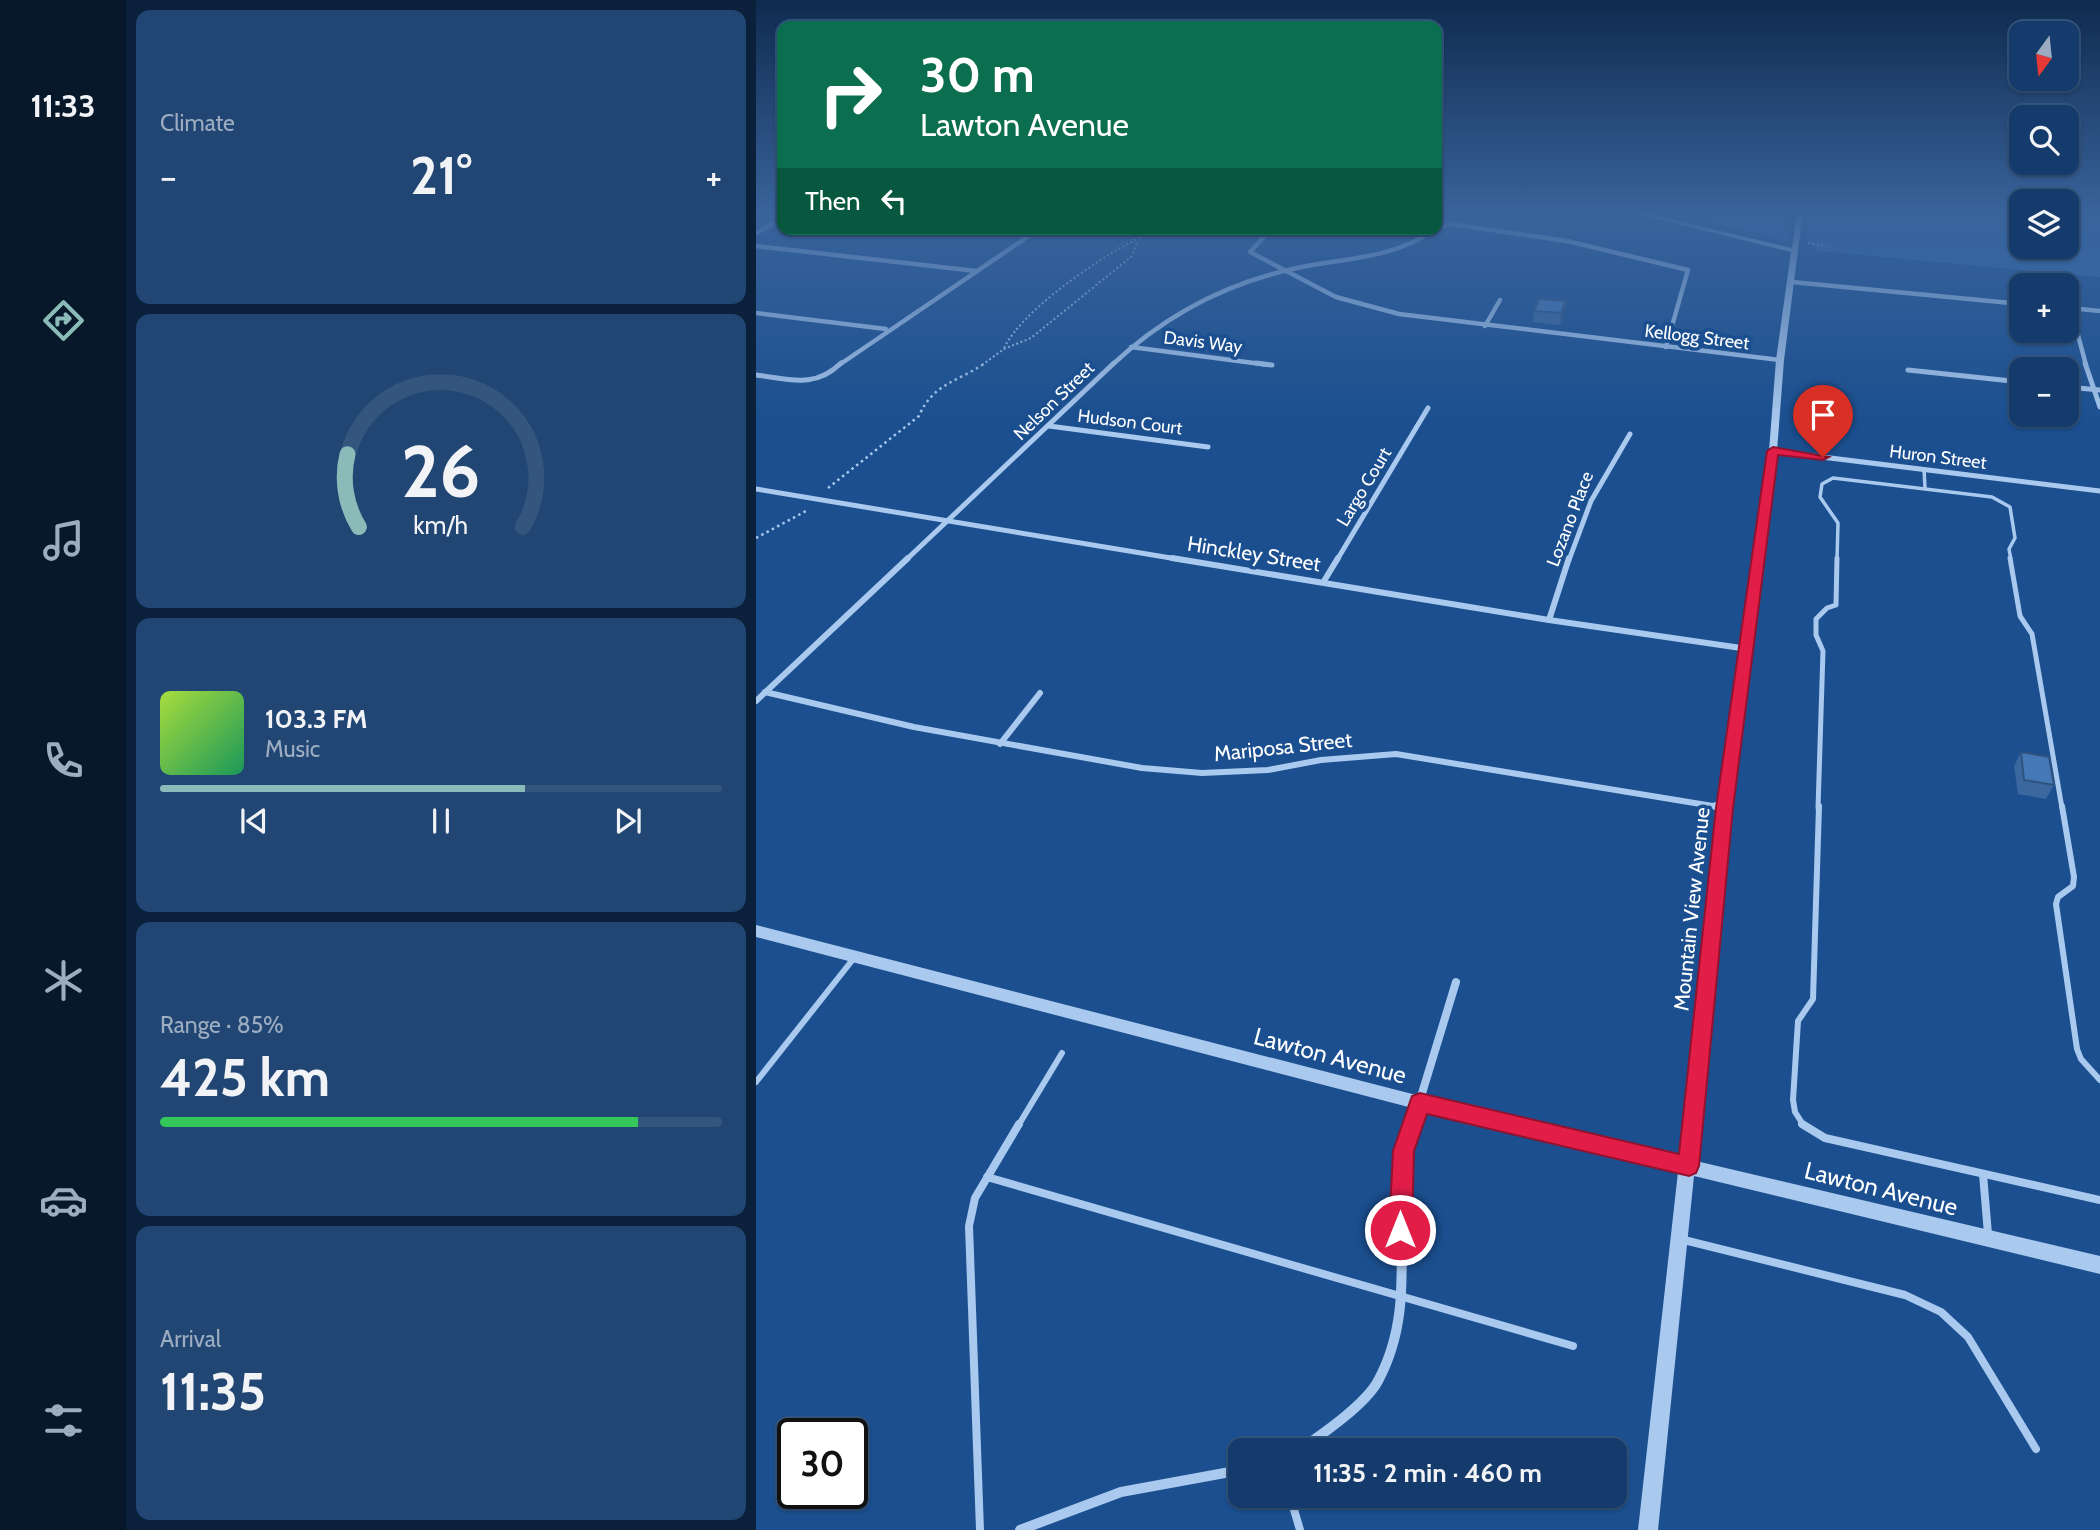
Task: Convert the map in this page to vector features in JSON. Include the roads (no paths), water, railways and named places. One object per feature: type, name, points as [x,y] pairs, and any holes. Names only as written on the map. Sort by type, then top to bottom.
[{"type":"street","points":[[756,375],[808,381],[829,375],[848,356],[959,282]]},
{"type":"street","name":"Nelson Street","points":[[756,701],[1131,347],[1165,320],[1195,303],[1250,282]]},
{"type":"street","name":"Kellogg Street","points":[[1307,282],[1364,306],[1485,326],[1780,360]]},
{"type":"street","name":"Nelson Street","points":[[1666,347],[1684,282]]},
{"type":"street","name":"Mountain View Avenue","points":[[1648,1530],[1689,1166],[1725,808],[1748,649],[1773,451],[1780,360],[1792,282]]},
{"type":"street","points":[[1796,282],[2009,303]]},
{"type":"street","points":[[1485,326],[1500,300]]},
{"type":"street","points":[[2079,309],[2100,311]]},
{"type":"street","points":[[756,313],[886,330]]},
{"type":"street","points":[[2079,343],[2100,407]]},
{"type":"street","name":"Davis Way","points":[[1131,347],[1272,365]]},
{"type":"street","points":[[1908,370],[2009,381]]},
{"type":"street","points":[[2079,388],[2100,390]]},
{"type":"street","name":"Largo Court","points":[[1324,581],[1428,408]]},
{"type":"street","name":"Hudson Court","points":[[1049,426],[1208,447]]},
{"type":"street","name":"Lozano Place","points":[[1549,620],[1584,513],[1605,468],[1630,434]]},
{"type":"street","name":"Huron Street","points":[[1773,451],[2100,491]]},
{"type":"street","name":"Hinckley Street","points":[[756,489],[1549,620],[1748,649]]},
{"type":"street","name":"Mariposa Street","points":[[765,692],[1000,744],[1142,768],[1202,773],[1268,770],[1321,760],[1396,754],[1725,808]]},
{"type":"street","points":[[1000,744],[1041,692]]},
{"type":"street","name":"Lawton Avenue","points":[[756,931],[1420,1103],[2100,1265]]},
{"type":"street","points":[[1318,1438],[1331,1430],[1377,1383],[1398,1333],[1403,1294],[1399,1208],[1404,1151],[1456,982]]},
{"type":"street","points":[[1020,1530],[1121,1493],[1228,1472]]},
{"type":"lane","points":[[1924,469],[1925,488]]},
{"type":"lane","points":[[2100,1080],[2081,1059],[2077,1049],[2056,904],[2058,897],[2073,886],[2074,877],[2032,634],[2021,620],[2013,575],[2009,549],[2015,538],[2010,507],[1992,497],[1833,478],[1822,484],[1820,491],[1823,508],[1838,523],[1836,605],[1826,608],[1816,619],[1816,635],[1823,651],[1813,999],[1798,1021],[1793,1100],[1795,1112],[1814,1134],[2100,1200]]},
{"type":"lane","points":[[756,1082],[856,957]]},
{"type":"lane","points":[[980,1530],[969,1226],[975,1198],[1062,1053]]},
{"type":"lane","points":[[1983,1174],[1988,1238]]},
{"type":"lane","points":[[987,1177],[1403,1294],[1573,1346]]},
{"type":"lane","points":[[1681,1239],[1905,1295],[1941,1312],[1968,1338],[2036,1449]]},
{"type":"lane","points":[[1294,1508],[1300,1530]]}]
